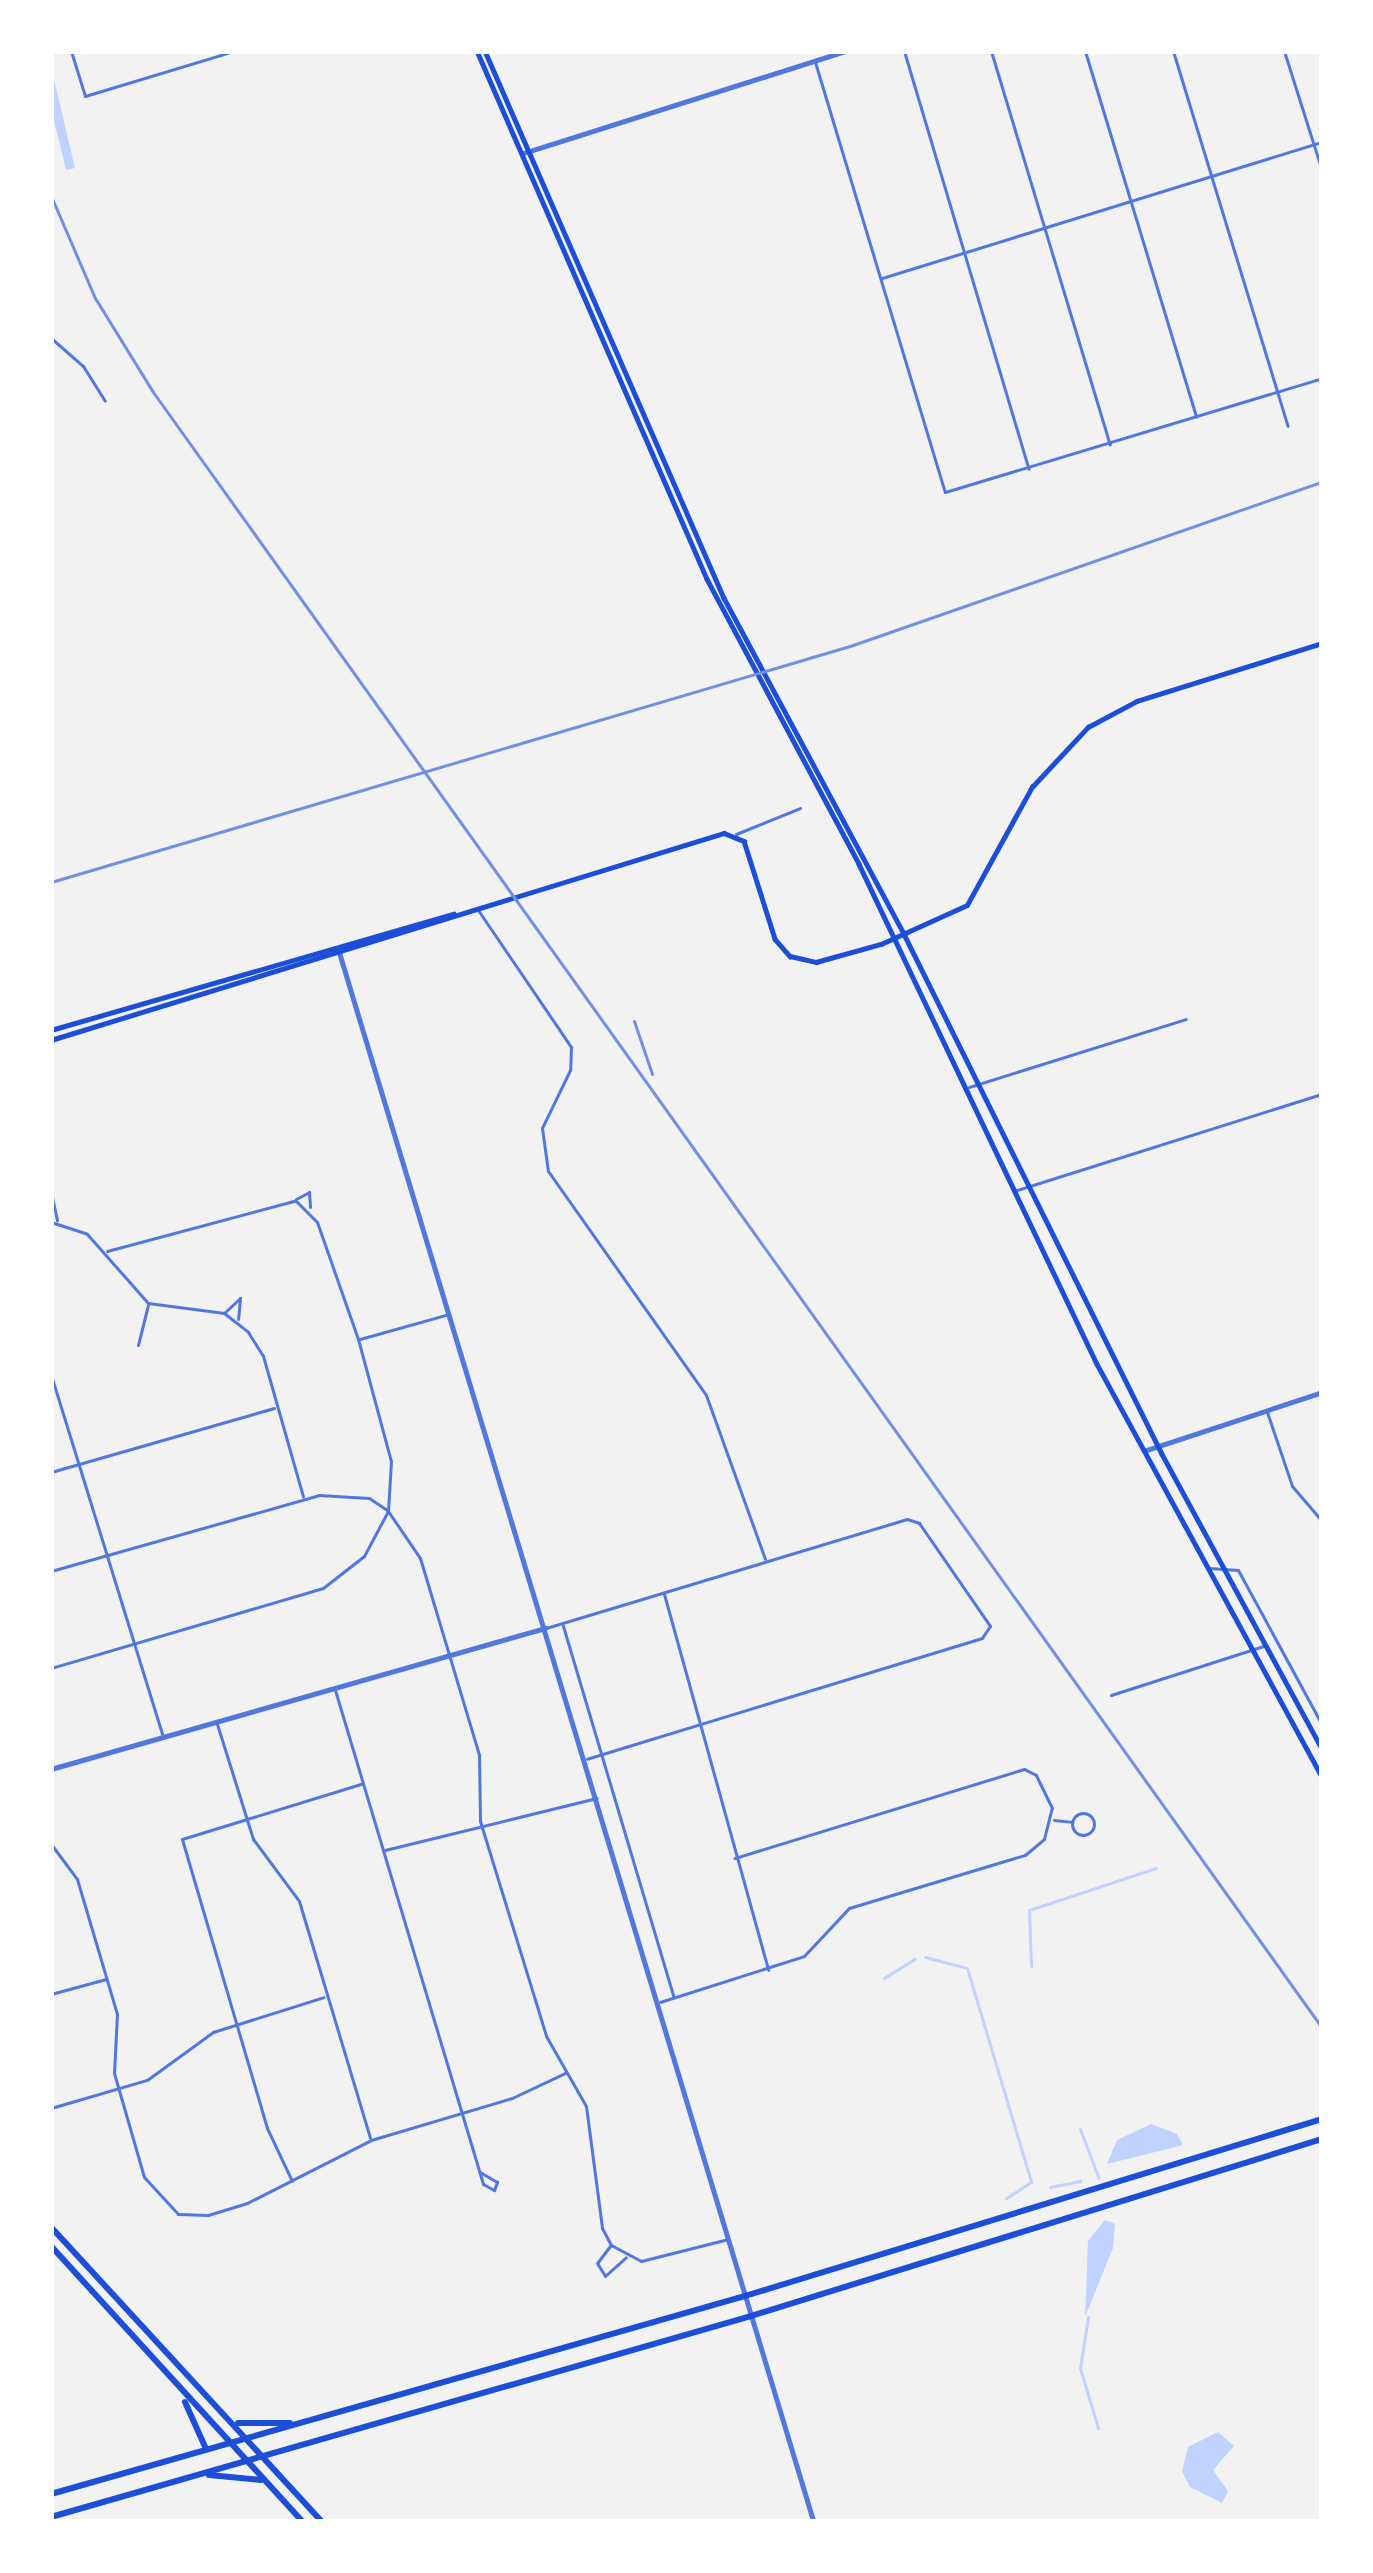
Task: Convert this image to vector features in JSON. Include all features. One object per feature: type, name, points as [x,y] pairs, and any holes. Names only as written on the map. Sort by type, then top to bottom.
[{"type":"main road","points":[[481,51],[533,150],[745,643],[824,780],[1157,1445],[1322,1749]]},
{"type":"main road","points":[[481,51],[745,643],[1144,1451],[1322,1776]]},
{"type":"main road","points":[[51,1030],[736,834],[775,939],[790,956],[816,962],[905,936],[954,916],[978,893],[1032,787],[1088,727],[1137,701],[1322,643]]},
{"type":"main road","points":[[51,1040],[340,955],[477,908]]},
{"type":"main road","points":[[51,2494],[746,2296],[1322,2120]]},
{"type":"main road","points":[[51,2517],[751,2316],[1322,2139]]},
{"type":"main road","points":[[51,2228],[267,2456],[322,2522]]},
{"type":"main road","points":[[51,2246],[303,2522]]},
{"type":"main road","points":[[169,2379],[203,2431],[206,2450]]},
{"type":"main road","points":[[234,2422],[300,2423]]},
{"type":"main road","points":[[283,2452],[289,2482]]},
{"type":"main road","points":[[202,2474],[264,2482]]},
{"type":"street","points":[[71,51],[85,96],[234,51]]},
{"type":"street","points":[[812,51],[945,492],[1322,378]]},
{"type":"street","points":[[524,153],[846,51]]},
{"type":"street","points":[[904,51],[1029,469]]},
{"type":"street","points":[[992,51],[1110,444]]},
{"type":"street","points":[[1085,51],[1197,417]]},
{"type":"street","points":[[1173,51],[1288,426]]},
{"type":"street","points":[[1284,51],[1322,171]]},
{"type":"street","points":[[880,278],[1322,142]]},
{"type":"street","points":[[51,338],[83,366],[104,401]]},
{"type":"street","points":[[736,834],[800,808]]},
{"type":"street","points":[[477,908],[571,1047],[570,1070],[542,1128],[548,1171],[706,1394],[765,1561]]},
{"type":"street","points":[[338,946],[814,2522]]},
{"type":"street","points":[[968,1088],[1186,1019]]},
{"type":"street","points":[[1016,1191],[1028,1183],[1322,1094]]},
{"type":"street","points":[[51,1192],[54,1222],[105,1251],[148,1303],[224,1313],[237,1321],[262,1355],[304,1498]]},
{"type":"street","points":[[51,1668],[334,1583],[364,1556],[388,1511],[391,1461],[358,1340],[309,1210],[309,1192],[296,1201],[105,1251]]},
{"type":"street","points":[[296,1201],[309,1210]]},
{"type":"street","points":[[224,1313],[240,1298],[237,1321]]},
{"type":"street","points":[[139,1345],[148,1303]]},
{"type":"street","points":[[358,1340],[450,1313]]},
{"type":"street","points":[[51,1376],[83,1462],[163,1737]]},
{"type":"street","points":[[1144,1451],[1322,1392]]},
{"type":"street","points":[[51,1472],[278,1407]]},
{"type":"street","points":[[1267,1410],[1292,1486],[1322,1521]]},
{"type":"street","points":[[51,1571],[304,1498],[347,1493],[388,1511],[418,1551],[479,1755],[480,1821],[546,2036],[586,2106],[596,2202],[611,2245],[626,2257],[659,2260],[728,2239]]},
{"type":"street","points":[[51,1769],[914,1520],[990,1632],[585,1760]]},
{"type":"street","points":[[1207,1568],[1220,1564],[1238,1570],[1322,1725]]},
{"type":"street","points":[[663,1592],[734,1824],[734,1858],[768,1970]]},
{"type":"street","points":[[562,1623],[674,1998]]},
{"type":"street","points":[[1111,1695],[1265,1646]]},
{"type":"street","points":[[335,1689],[480,2172]]},
{"type":"street","points":[[217,1722],[253,1839],[291,1880],[371,2140]]},
{"type":"street","points":[[734,1858],[1024,1769],[1034,1773],[1052,1820]]},
{"type":"street","points":[[292,2181],[236,2024],[182,1839],[363,1784]]},
{"type":"street","points":[[384,1850],[480,1821],[597,1798]]},
{"type":"street","points":[[1052,1820],[1072,1822]]},
{"type":"street","points":[[658,2002],[768,1970],[810,1952],[849,1908],[1032,1851],[1052,1820]]},
{"type":"street","points":[[51,1844],[77,1879],[117,2019],[118,2089],[144,2176],[167,2209],[208,2215],[292,2181],[371,2140],[463,2113],[568,2072]]},
{"type":"street","points":[[624,1890],[639,1886]]},
{"type":"street","points":[[51,1994],[106,1978]]},
{"type":"street","points":[[51,2108],[159,2073],[195,2042],[236,2024],[327,1996]]},
{"type":"street","points":[[611,2245],[597,2263],[604,2276],[626,2257]]},
{"type":"water","points":[[51,67],[75,168],[66,170],[51,109]]},
{"type":"water","points":[[1151,2124],[1177,2134],[1183,2145],[1107,2164],[1117,2140]]},
{"type":"water","points":[[1105,2220],[1115,2224],[1113,2248],[1085,2317],[1088,2241]]},
{"type":"water","points":[[1218,2432],[1234,2446],[1213,2470],[1228,2491],[1222,2503],[1190,2487],[1182,2471],[1188,2447]]},
{"type":"waterway","points":[[1031,1966],[1029,1910],[1156,1868]]},
{"type":"waterway","points":[[925,1957],[967,1968],[1031,2182],[1006,2198]]},
{"type":"waterway","points":[[884,1978],[914,1959]]},
{"type":"waterway","points":[[1080,2129],[1099,2179]]},
{"type":"waterway","points":[[1050,2187],[1080,2181]]},
{"type":"waterway","points":[[1088,2317],[1080,2368],[1098,2428]]},
{"type":"railway","points":[[51,196],[95,298],[153,392],[1322,2028]]},
{"type":"railway","points":[[51,882],[850,646],[1322,482]]},
{"type":"railway","points":[[634,1021],[652,1074]]}]
